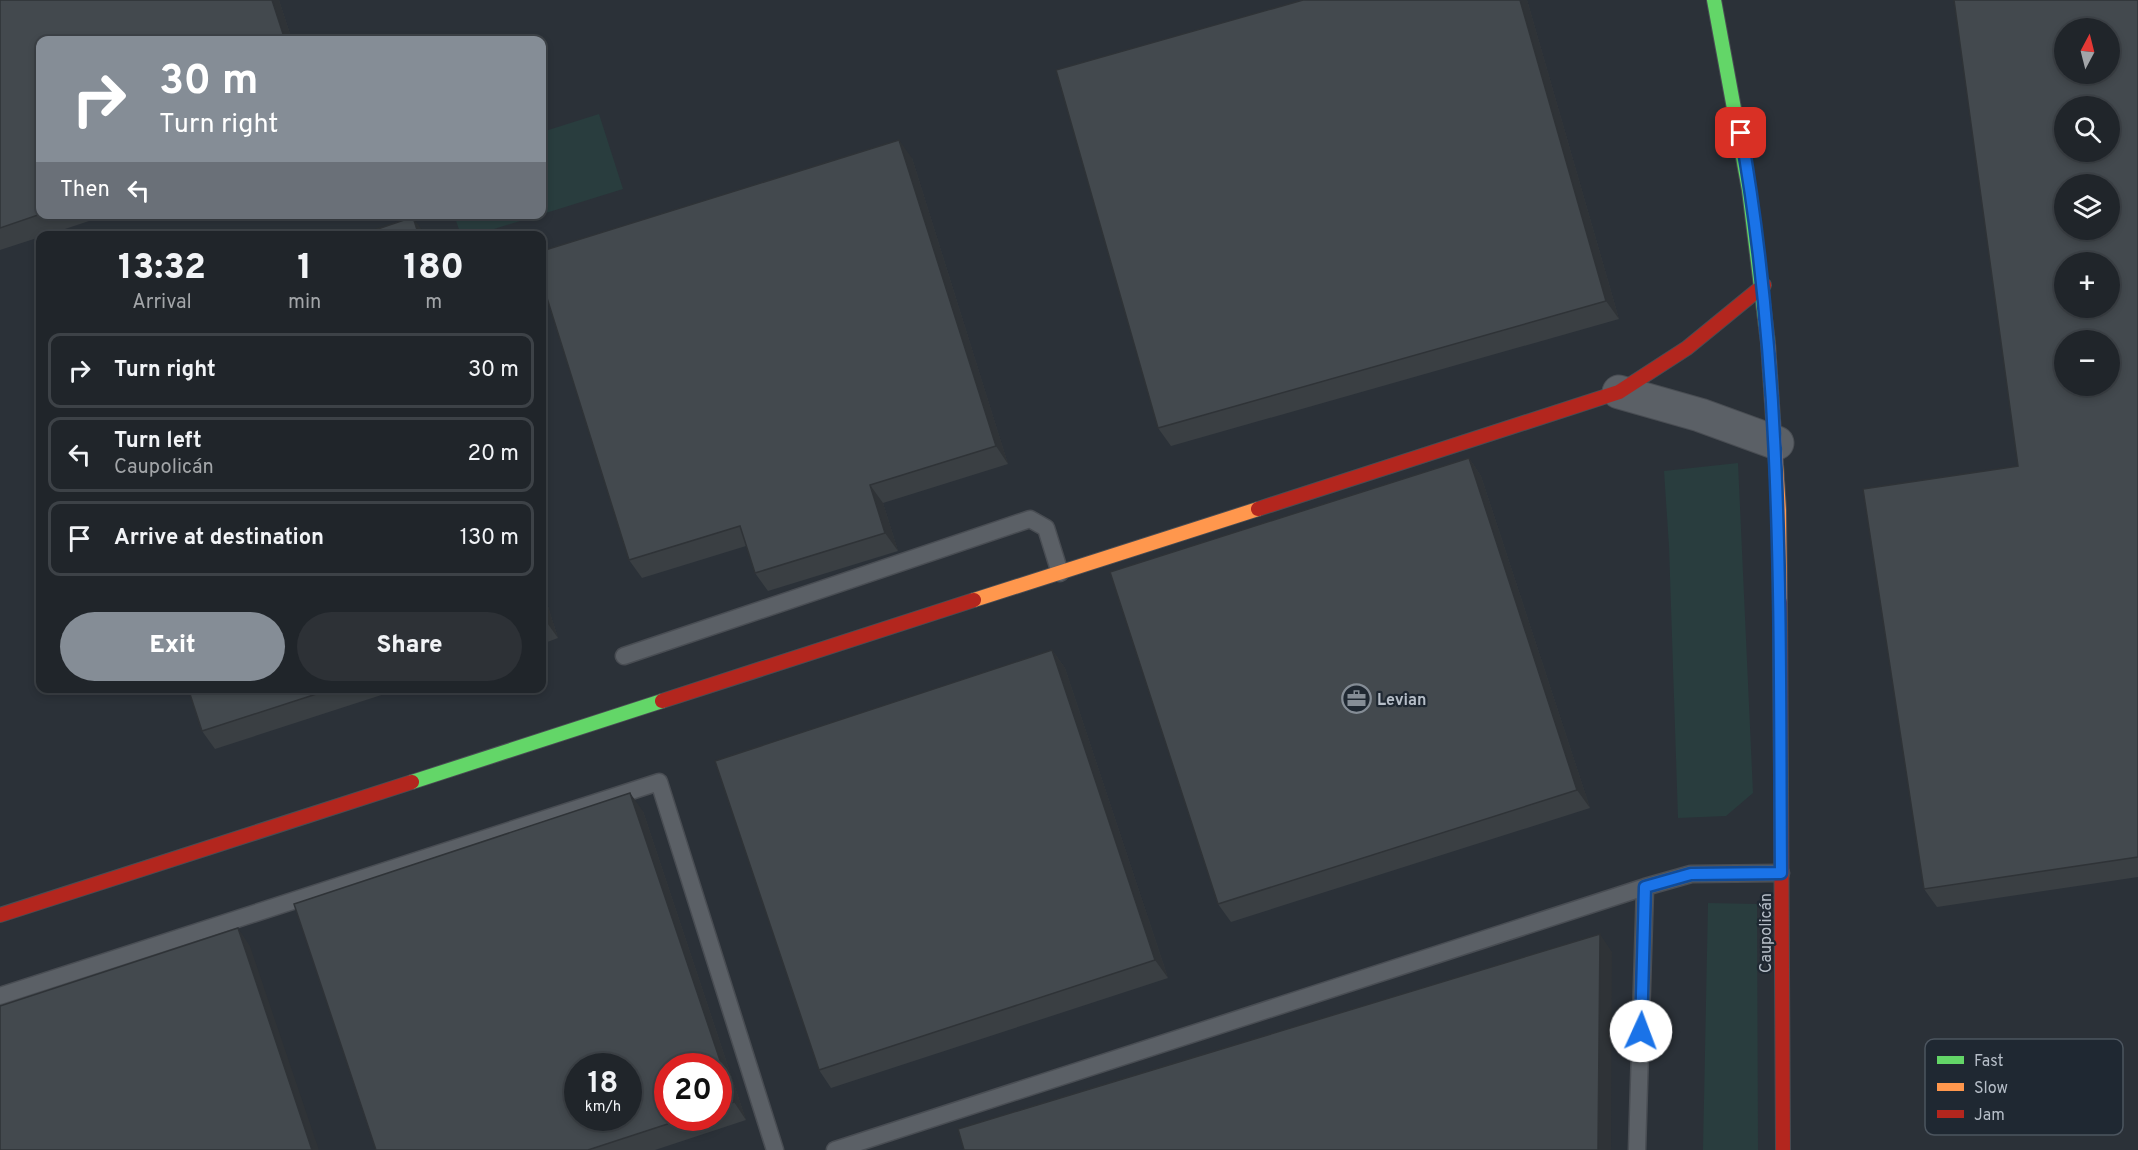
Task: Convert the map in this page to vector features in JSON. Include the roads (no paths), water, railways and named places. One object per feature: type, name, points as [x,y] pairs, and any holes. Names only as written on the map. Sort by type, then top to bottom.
[{"type":"street","name":"Caupolicán","points":[[1714,0],[1745,153],[1764,285],[1776,443],[1779,510],[1783,1150]]},
{"type":"street","points":[[0,915],[1619,392],[1687,348],[1764,285]]},
{"type":"street","points":[[1619,392],[1700,415],[1776,443]]},
{"type":"lane","points":[[624,656],[1030,519],[1046,528],[1060,573]]},
{"type":"lane","points":[[0,996],[659,782],[775,1150]]},
{"type":"lane","points":[[835,1150],[1645,887],[1691,874],[1781,873]]},
{"type":"lane","points":[[1637,1150],[1645,887]]},
{"type":"place","name":"Levian","points":[[1356,699]]}]
